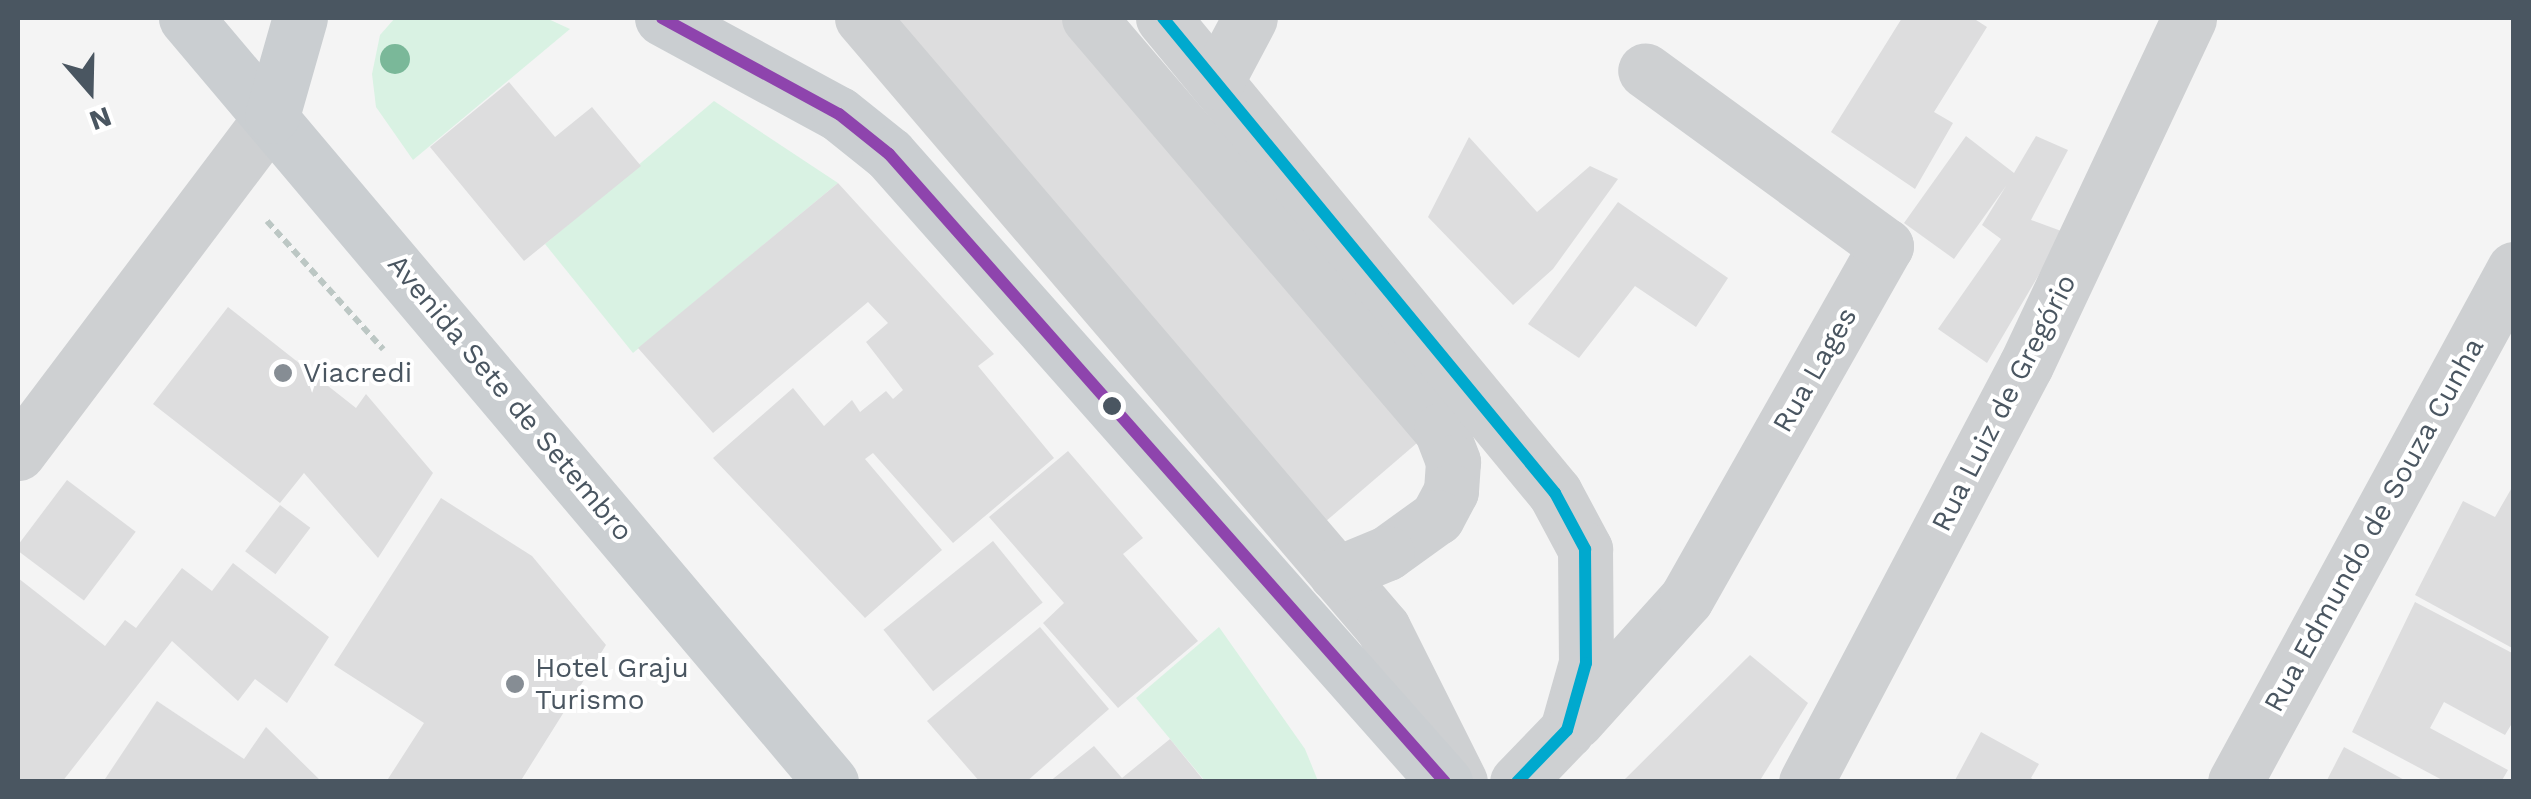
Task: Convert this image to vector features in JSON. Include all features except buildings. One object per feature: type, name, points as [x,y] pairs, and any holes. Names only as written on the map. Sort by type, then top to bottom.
[{"type":"main road","name":"Avenida Sete de Setembro","points":[[186,18],[832,782]]},
{"type":"main road","points":[[272,116],[300,18]]},
{"type":"main road","points":[[662,18],[839,114],[890,154],[1445,782]]},
{"type":"street","points":[[862,18],[1336,574],[1411,674],[1460,782]]},
{"type":"street","points":[[1089,18],[1441,430],[1453,462],[1451,491],[1437,517],[1387,553],[1336,574]]},
{"type":"street","points":[[1163,18],[1555,493],[1585,549],[1590,612],[1567,730],[1517,782]]},
{"type":"street","points":[[1216,82],[1250,18]]},
{"type":"street","name":"Rua Luiz de Gregório","points":[[1806,782],[2026,365],[2190,18]]},
{"type":"street","name":"Rua Lages","points":[[1567,730],[1686,598],[1886,246],[1645,70]]},
{"type":"street","points":[[18,453],[272,116]]},
{"type":"street","name":"Rua Edmundo de Souza Cunha","points":[[2235,782],[2514,269]]},
{"type":"path","points":[[258,214],[397,365]]},
{"type":"green space","points":[[395,18],[546,18],[570,29],[413,160],[376,107],[372,74],[380,35]]},
{"type":"green space","points":[[714,101],[838,183],[633,353],[545,244]]},
{"type":"green space","points":[[1219,627],[1305,749],[1318,781],[1205,781],[1136,698]]},
{"type":"transit line","points":[[662,18],[839,114],[889,154],[1445,782]]},
{"type":"transit line","points":[[1163,18],[1555,493],[1585,549],[1586,663],[1567,730],[1517,782]]},
{"type":"place","name":"Viacredi","points":[[283,373]]},
{"type":"place","name":"Hotel Graju Turismo","points":[[515,684]]}]
